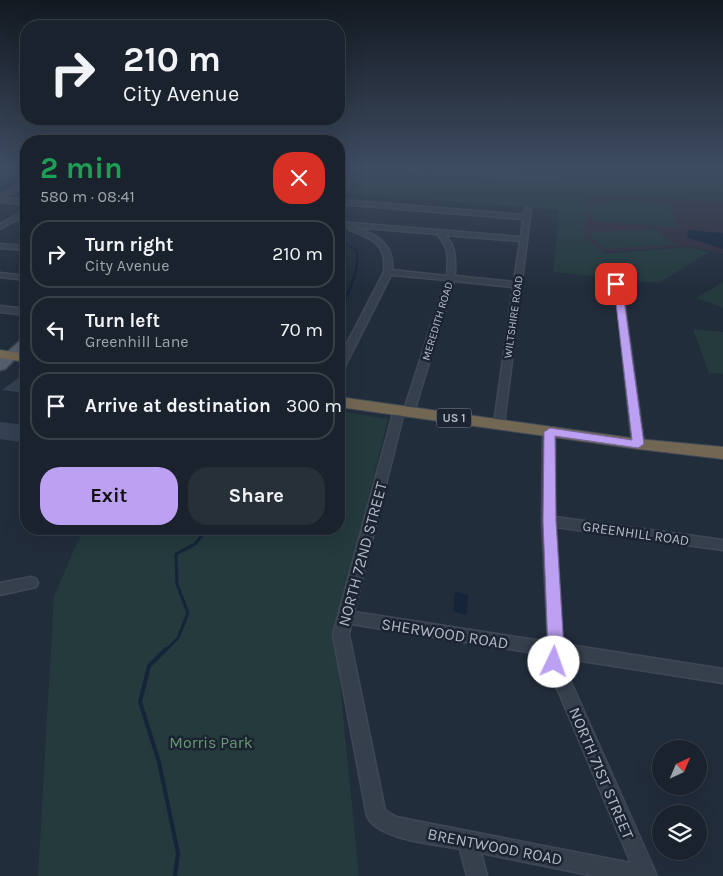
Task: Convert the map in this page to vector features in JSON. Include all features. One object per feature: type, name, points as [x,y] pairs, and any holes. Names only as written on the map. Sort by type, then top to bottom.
[{"type":"highway","points":[[4,359],[20,358]]},
{"type":"highway","name":"US 1","points":[[345,403],[638,444],[723,453]]},
{"type":"main road","points":[[4,359],[20,347]]},
{"type":"street","name":"WILTSHIRE ROAD","points":[[412,207],[528,213],[499,424]]},
{"type":"street","points":[[0,227],[20,215]]},
{"type":"street","points":[[10,221],[20,222]]},
{"type":"street","points":[[345,224],[524,239]]},
{"type":"street","points":[[345,226],[380,242],[388,252],[390,260],[388,272],[345,356]]},
{"type":"street","points":[[365,234],[376,227]]},
{"type":"street","name":"MEREDITH ROAD","points":[[404,411],[451,278],[454,261],[449,243],[440,233]]},
{"type":"street","points":[[0,246],[20,248]]},
{"type":"street","points":[[388,272],[518,285]]},
{"type":"street","points":[[0,274],[20,277]]},
{"type":"street","points":[[618,285],[638,444]]},
{"type":"street","points":[[0,309],[20,311]]},
{"type":"street","name":"NORTH 72ND STREET","points":[[377,816],[341,635],[404,411]]},
{"type":"street","name":"NORTH 71ST STREET","points":[[550,432],[549,521],[556,651],[554,662],[646,876]]},
{"type":"street","name":"GREENHILL ROAD","points":[[549,521],[723,545]]},
{"type":"street","points":[[0,589],[31,583]]},
{"type":"street","name":"SHERWOOD ROAD","points":[[345,617],[723,676]]},
{"type":"street","name":"BRENTWOOD ROAD","points":[[377,816],[393,826],[646,876]]},
{"type":"street","points":[[468,841],[477,876]]},
{"type":"shaded area","points":[[577,207],[723,207],[723,253],[687,246],[606,252],[571,244]]},
{"type":"green space","points":[[519,207],[672,207],[675,227],[593,221],[589,210],[582,234],[605,254],[687,247],[709,252],[659,283],[553,272],[559,210]]},
{"type":"green space","points":[[655,229],[676,245],[604,249],[587,233]]},
{"type":"green space","points":[[723,282],[723,308],[696,298]]},
{"type":"green space","points":[[693,329],[723,332],[723,374],[709,373]]},
{"type":"green space","name":"Morris Park","points":[[345,412],[388,419],[335,633],[359,876],[38,876],[54,596],[80,536],[345,535]]},
{"type":"water","points":[[687,230],[723,233],[723,249],[688,238]]},
{"type":"water","points":[[455,593],[468,595],[467,613],[464,615],[453,611]]},
{"type":"building","points":[[20,377],[20,392],[2,390]]},
{"type":"building","points":[[0,422],[20,424],[20,442],[0,439]]},
{"type":"waterway","points":[[345,244],[356,250],[357,265],[345,299]]},
{"type":"waterway","points":[[165,651],[178,638],[188,613],[177,584],[176,554],[195,544],[202,535]]},
{"type":"waterway","points":[[166,649],[149,666],[140,702],[159,762],[178,853],[175,876]]},
{"type":"route","points":[[554,662],[556,651],[549,521],[550,432],[638,444],[618,285],[616,284]]}]
